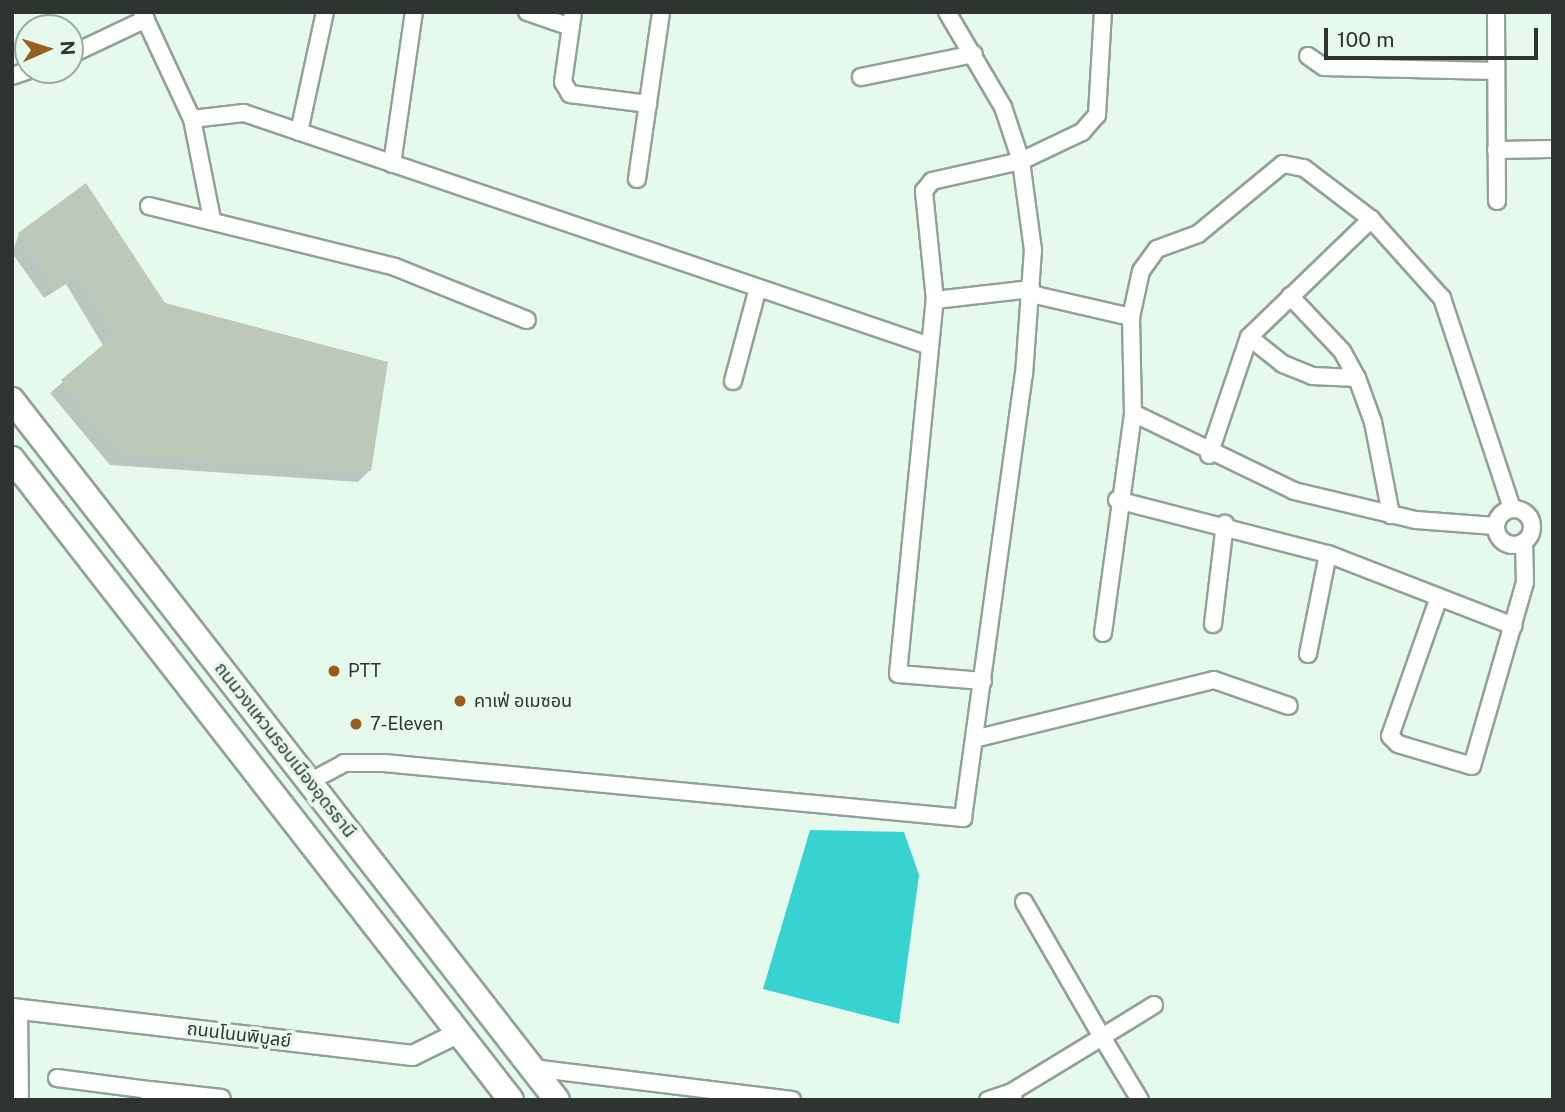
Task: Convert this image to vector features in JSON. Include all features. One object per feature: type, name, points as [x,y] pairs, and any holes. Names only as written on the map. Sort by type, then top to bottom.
[{"type":"main road","name":"ถนนวงแหวนรอบเมืองอุดรธานี","points":[[12,400],[557,1100]]},
{"type":"main road","name":"ถนนวงแหวนรอบเมืองอุดรธานี","points":[[12,460],[511,1100]]},
{"type":"street","points":[[84,47],[144,15],[162,12]]},
{"type":"street","points":[[299,132],[325,12]]},
{"type":"street","points":[[392,163],[414,12]]},
{"type":"street","points":[[527,12],[572,20],[563,82],[570,94],[648,104]]},
{"type":"street","points":[[637,179],[661,12]]},
{"type":"street","points":[[309,782],[344,763],[384,762],[963,817],[980,738],[983,681],[1031,292],[1021,161],[1003,107],[947,12]]},
{"type":"street","points":[[983,681],[898,674],[935,300],[924,191],[932,181],[1021,161],[1082,132],[1097,115],[1103,12]]},
{"type":"street","points":[[1496,12],[1497,201]]},
{"type":"street","points":[[144,15],[192,119],[212,219]]},
{"type":"street","points":[[861,77],[974,54]]},
{"type":"street","points":[[1308,56],[1324,66],[1496,71]]},
{"type":"street","points":[[192,119],[226,111],[299,132],[930,346]]},
{"type":"street","points":[[1496,150],[1553,149]]},
{"type":"street","points":[[1103,633],[1117,500],[1133,413],[1131,317],[1147,258],[1198,234],[1283,164],[1304,168],[1371,219],[1442,298],[1512,509],[1531,519],[1524,542],[1527,572],[1475,765],[1398,744],[1390,736],[1438,597]]},
{"type":"street","points":[[149,206],[212,219],[396,267],[527,320]]},
{"type":"street","points":[[1209,455],[1249,337],[1371,219]]},
{"type":"street","points":[[733,381],[758,288]]},
{"type":"street","points":[[935,300],[1031,292],[1131,317]]},
{"type":"street","points":[[1290,296],[1342,351],[1357,378],[1373,422],[1391,515]]},
{"type":"street","points":[[1249,337],[1283,364],[1312,376],[1357,378]]},
{"type":"street","points":[[1133,413],[1209,455],[1294,491],[1391,515],[1495,526],[1510,545],[1524,542]]},
{"type":"street","points":[[1117,500],[1225,524],[1328,554],[1514,626]]},
{"type":"street","points":[[1495,526],[1512,509]]},
{"type":"street","points":[[1213,624],[1225,524]]},
{"type":"street","points":[[1308,654],[1328,554]]},
{"type":"street","points":[[980,738],[1214,680],[1289,706]]},
{"type":"street","points":[[1024,902],[1140,1100]]},
{"type":"street","points":[[988,1100],[1012,1096],[1154,1005]]},
{"type":"street","points":[[15,1009],[20,1100]]},
{"type":"street","name":"ถนนโนนพิบูลย์","points":[[15,1009],[412,1055],[459,1032]]},
{"type":"street","points":[[532,1068],[792,1100]]},
{"type":"street","points":[[57,1078],[149,1095],[222,1098]]},
{"type":"water","points":[[810,830],[904,832],[919,875],[899,1024],[763,989]]},
{"type":"building","points":[[86,183],[165,303],[388,362],[371,471],[122,454],[61,380],[115,335],[78,273],[56,288],[18,233]]},
{"type":"place","name":"PTT","points":[[334,671]]},
{"type":"place","name":"คาเฟ่ อเมซอน","points":[[460,701]]},
{"type":"place","name":"7-Eleven","points":[[356,724]]}]
